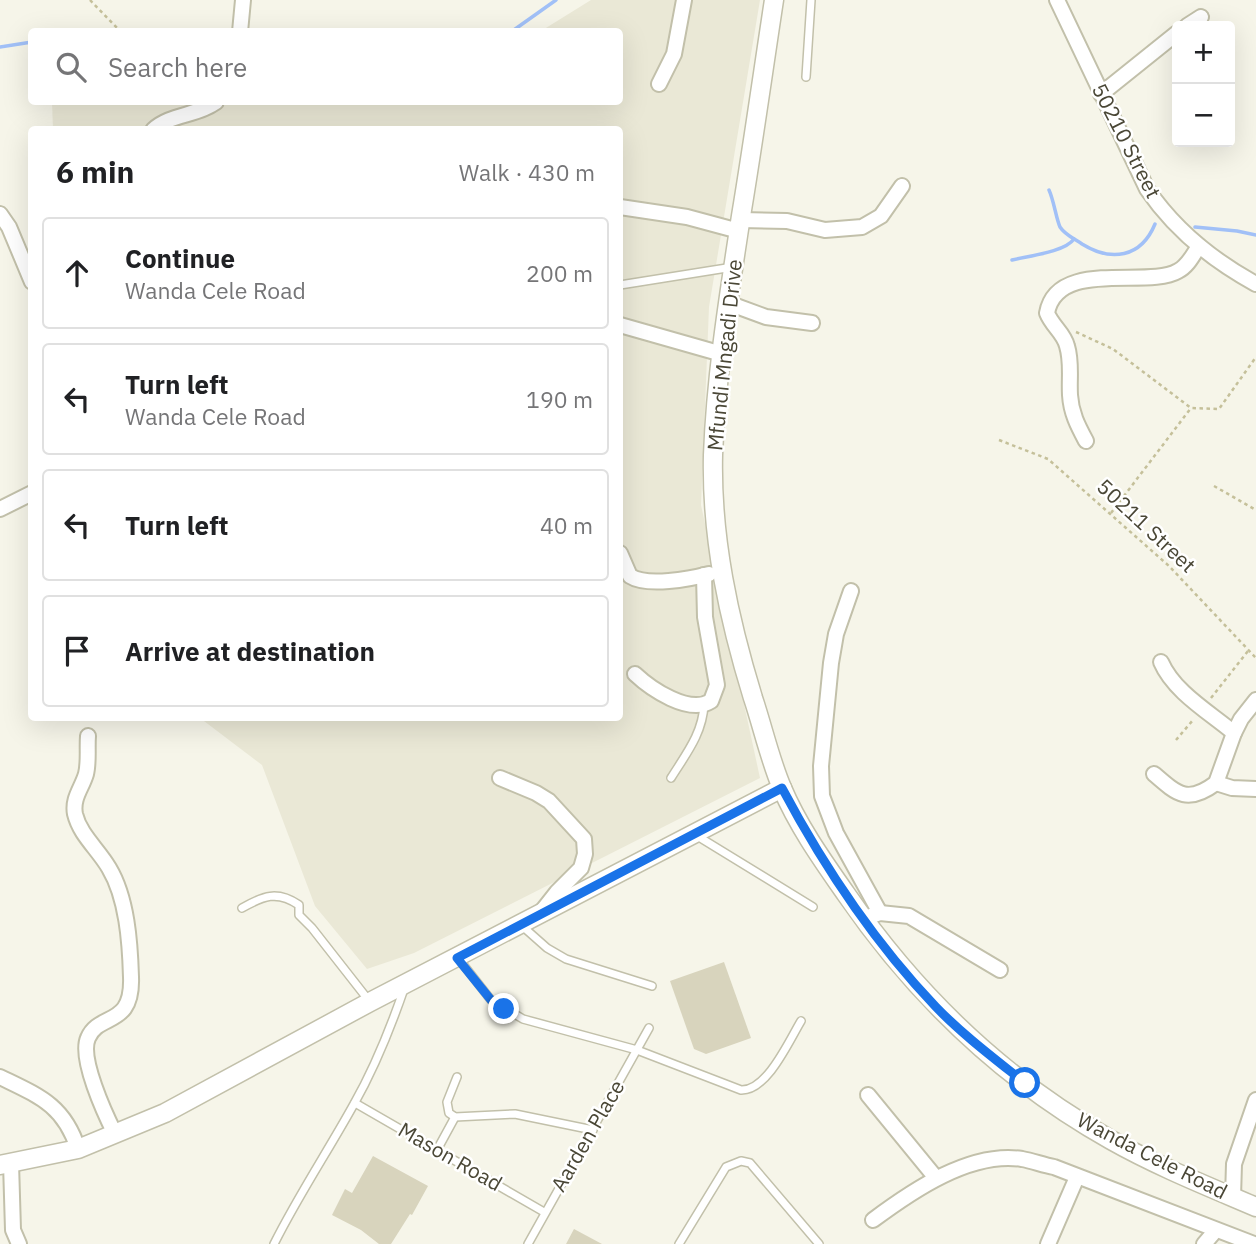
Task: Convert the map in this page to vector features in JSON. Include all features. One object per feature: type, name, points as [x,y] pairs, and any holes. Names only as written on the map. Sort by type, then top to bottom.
[{"type":"street","points":[[240,28],[243,0]]},
{"type":"street","points":[[659,84],[674,54],[684,0]]},
{"type":"street","name":"Mfundi Mngadi Drive","points":[[774,0],[722,354],[713,457],[715,516],[736,643],[782,788]]},
{"type":"street","name":"50210 Street","points":[[1057,0],[1147,189],[1164,214],[1199,246],[1256,284]]},
{"type":"street","points":[[1195,21],[1201,17]]},
{"type":"street","points":[[1101,94],[1172,37]]},
{"type":"street","points":[[159,126],[210,105]]},
{"type":"street","points":[[623,207],[740,226],[787,221],[825,230],[862,227],[881,216],[902,186]]},
{"type":"street","points":[[0,214],[9,227],[28,272]]},
{"type":"street","points":[[1086,441],[1073,416],[1069,351],[1064,337],[1049,318],[1051,302],[1063,289],[1085,281],[1113,276],[1172,274],[1185,266],[1199,246]]},
{"type":"street","points":[[729,303],[766,317],[812,323]]},
{"type":"street","points":[[623,326],[722,354]]},
{"type":"street","points":[[0,509],[28,495]]},
{"type":"street","points":[[623,563],[635,580],[648,581],[704,575],[722,570]]},
{"type":"street","points":[[635,674],[674,699],[691,704],[704,704],[715,695],[717,685],[705,617],[704,575]]},
{"type":"street","points":[[851,591],[836,634],[831,663],[821,766],[822,796],[836,833],[871,916],[909,916],[1000,970]]},
{"type":"street","points":[[1161,662],[1166,675],[1176,685],[1234,733]]},
{"type":"street","points":[[1154,774],[1170,788],[1186,796],[1199,794],[1216,783],[1234,733],[1256,700]]},
{"type":"street","points":[[88,736],[87,771],[74,805],[78,824],[102,856],[118,887],[125,921],[131,992],[123,1010],[92,1031],[85,1052],[115,1134]]},
{"type":"street","points":[[500,778],[548,801],[584,839],[582,868],[557,892],[539,915]]},
{"type":"street","points":[[1216,783],[1232,788],[1256,789]]},
{"type":"street","points":[[19,1244],[12,1221],[5,1164],[78,1150],[165,1113],[370,1002],[782,788]]},
{"type":"street","name":"Wanda Cele Road","points":[[782,788],[807,836],[871,916],[936,1007],[980,1047],[1025,1083],[1111,1140],[1256,1207]]},
{"type":"street","points":[[0,1077],[51,1104],[64,1116],[78,1150]]},
{"type":"street","points":[[868,1095],[936,1178]]},
{"type":"street","points":[[1233,1197],[1234,1164],[1238,1146],[1256,1100]]},
{"type":"street","points":[[873,1220],[936,1178],[978,1164],[1012,1158],[1054,1167],[1216,1230],[1234,1240],[1254,1244]]},
{"type":"street","points":[[1048,1244],[1077,1177]]},
{"type":"street","points":[[1204,1244],[1216,1230]]},
{"type":"lane","points":[[806,77],[811,0]]},
{"type":"lane","points":[[623,285],[734,267]]},
{"type":"lane","points":[[671,778],[697,737],[704,718],[704,704]]},
{"type":"lane","points":[[693,834],[813,907]]},
{"type":"lane","points":[[242,908],[265,895],[290,899],[299,905],[299,915],[370,1002]]},
{"type":"lane","points":[[520,925],[547,948],[566,959],[652,986]]},
{"type":"lane","points":[[457,958],[484,992],[504,1009],[523,1019],[637,1049],[746,1091],[762,1082],[801,1021]]},
{"type":"lane","points":[[274,1244],[355,1103],[390,1030],[406,985]]},
{"type":"lane","name":"Aarden Place","points":[[528,1244],[649,1028]]},
{"type":"lane","points":[[457,1077],[447,1102],[449,1113],[455,1117],[516,1114],[593,1130]]},
{"type":"lane","name":"Mason Road","points":[[355,1103],[544,1212]]},
{"type":"lane","points":[[437,1150],[455,1117]]},
{"type":"lane","points":[[679,1244],[726,1167],[741,1161],[750,1163],[818,1244]]},
{"type":"path","points":[[90,0],[117,28]]},
{"type":"path","points":[[1070,330],[1113,349],[1191,408],[1219,409],[1256,357]]},
{"type":"path","points":[[1111,513],[1191,408]]},
{"type":"path","name":"50211 Street","points":[[999,440],[1048,459],[1169,566],[1256,658]]},
{"type":"path","points":[[1214,486],[1256,510]]},
{"type":"path","points":[[1176,740],[1248,651]]},
{"type":"shaded area","points":[[591,0],[760,0],[709,307],[701,505],[760,778],[414,953],[367,969],[315,906],[262,765],[204,721],[623,721],[623,126],[53,126],[52,105],[623,105],[623,28],[546,28]]},
{"type":"building","points":[[724,962],[751,1038],[706,1054],[694,1049],[670,981]]},
{"type":"building","points":[[373,1156],[428,1186],[412,1215],[410,1214],[391,1244],[379,1244],[361,1230],[332,1215],[345,1189],[352,1193]]},
{"type":"building","points":[[574,1229],[602,1244],[566,1244]]},
{"type":"waterway","points":[[517,28],[556,0]]},
{"type":"waterway","points":[[0,47],[28,43]]},
{"type":"waterway","points":[[1049,190],[1062,230],[1093,250],[1114,255],[1133,250],[1142,244],[1155,224]]},
{"type":"waterway","points":[[1195,227],[1256,235]]},
{"type":"waterway","points":[[1012,260],[1055,250],[1074,239]]},
{"type":"route","points":[[504,1009],[491,1000],[457,958],[782,788],[807,836],[834,877],[902,968],[936,1007],[1025,1083]]}]
